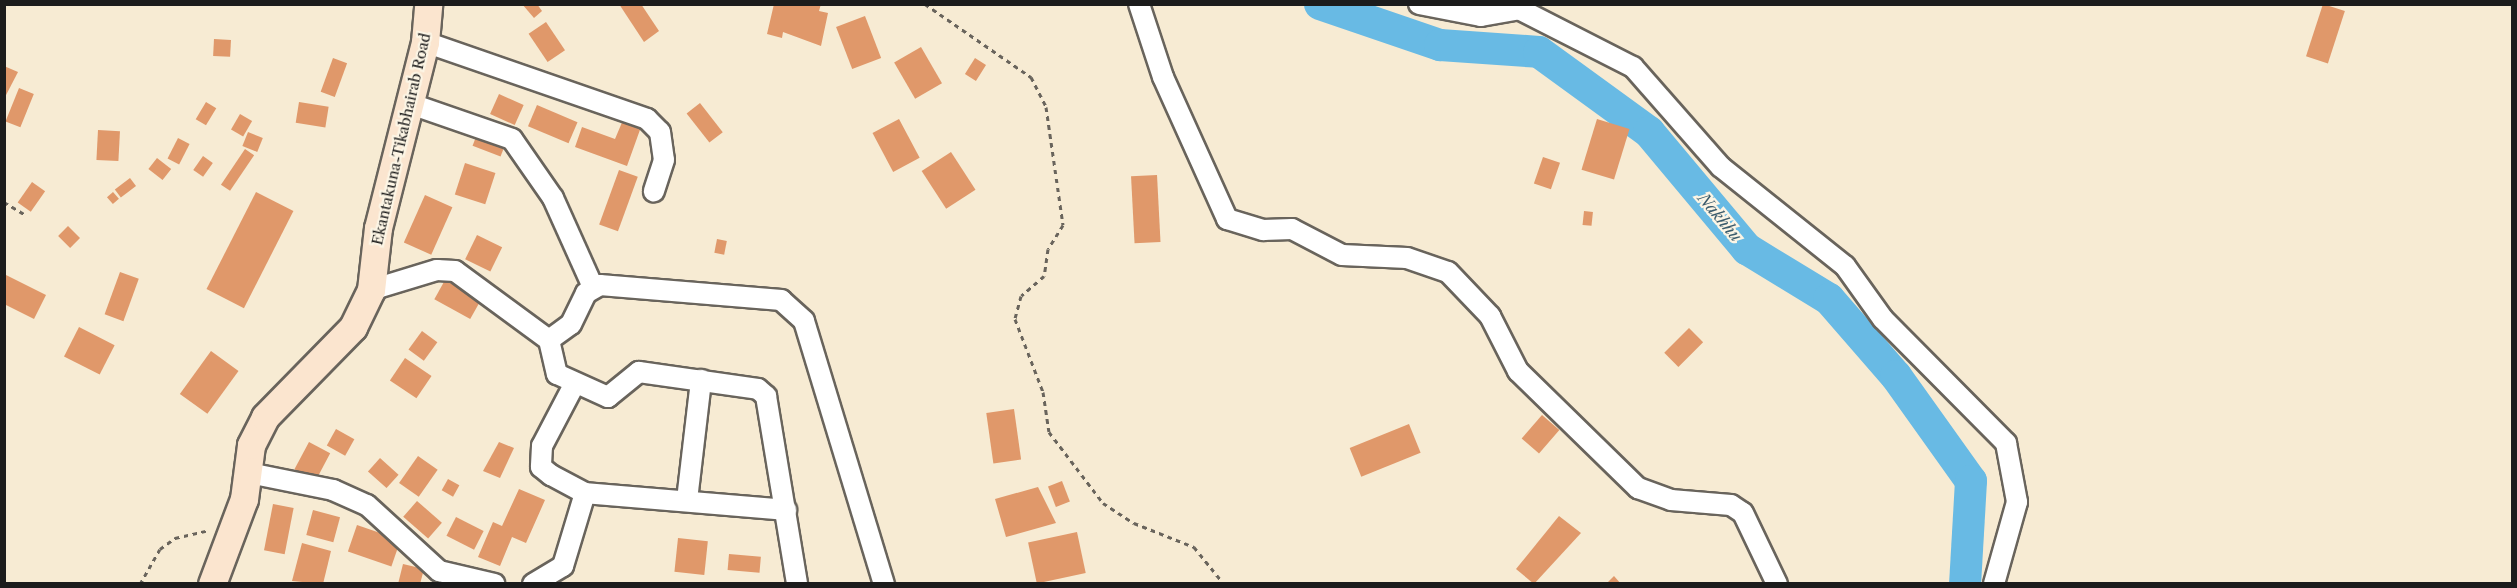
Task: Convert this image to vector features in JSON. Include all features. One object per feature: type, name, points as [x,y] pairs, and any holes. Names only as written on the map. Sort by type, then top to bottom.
[{"type":"main road","name":"Ekantakuna-Tikabhairab Road","points":[[212,584],[249,473],[251,445],[265,417],[353,327],[370,290],[378,228],[425,42],[428,4]]},
{"type":"street","points":[[1139,4],[1162,77],[1227,219],[1263,230],[1292,229],[1342,255],[1407,258],[1448,272],[1490,316],[1518,371],[1638,488],[1671,500],[1731,504],[1743,513],[1777,584]]},
{"type":"street","points":[[1419,4],[1480,16],[1519,9],[1633,67],[1721,167],[1845,266],[1883,319],[2006,443],[2017,502],[1994,584]]},
{"type":"street","points":[[425,42],[647,119],[660,132],[664,159],[654,191]]},
{"type":"street","points":[[411,104],[512,139],[553,198],[593,287]]},
{"type":"street","points":[[370,290],[437,270],[455,271],[549,340],[552,365],[574,385],[608,398],[639,372],[758,389],[766,396],[797,584]]},
{"type":"street","points":[[549,340],[571,324],[593,287],[613,283],[781,300],[796,309],[804,321],[884,584]]},
{"type":"street","points":[[687,500],[701,380]]},
{"type":"street","points":[[574,385],[540,458],[551,475],[585,493],[786,510]]},
{"type":"street","points":[[249,473],[333,490],[367,505],[439,571],[495,584]]},
{"type":"street","points":[[533,584],[563,566],[585,493]]},
{"type":"path","points":[[925,4],[1031,77],[1046,107],[1064,225],[1048,249],[1044,276],[1021,296],[1015,319],[1042,392],[1048,432],[1103,503],[1134,523],[1194,547],[1224,584]]},
{"type":"path","points":[[4,202],[26,215]]},
{"type":"path","points":[[140,584],[160,549],[175,538],[233,524]]},
{"type":"building","points":[[522,4],[537,4],[542,11],[534,18]]},
{"type":"building","points":[[619,4],[641,4],[659,31],[644,42]]},
{"type":"building","points":[[774,4],[821,4],[819,11],[828,13],[821,46],[783,32],[782,38],[767,34]]},
{"type":"building","points":[[2323,4],[2345,11],[2328,63],[2306,56]]},
{"type":"building","points":[[865,16],[881,58],[852,69],[836,27]]},
{"type":"building","points":[[546,22],[565,50],[548,62],[529,34]]},
{"type":"building","points":[[214,39],[231,40],[230,57],[213,56]]},
{"type":"building","points":[[921,47],[942,83],[915,99],[894,62]]},
{"type":"building","points":[[333,58],[347,63],[335,97],[321,92]]},
{"type":"building","points":[[975,58],[986,65],[976,81],[965,74]]},
{"type":"building","points":[[4,66],[18,72],[4,99]]},
{"type":"building","points":[[19,88],[34,94],[20,127],[6,121]]},
{"type":"building","points":[[499,94],[524,105],[515,125],[490,114]]},
{"type":"building","points":[[206,102],[216,108],[206,125],[196,119]]},
{"type":"building","points":[[299,102],[329,107],[325,127],[296,123]]},
{"type":"building","points":[[700,103],[723,132],[709,143],[687,113]]},
{"type":"building","points":[[537,105],[578,122],[569,143],[528,126]]},
{"type":"building","points":[[240,114],[252,121],[243,137],[231,130]]},
{"type":"building","points":[[899,119],[920,158],[893,172],[873,133]]},
{"type":"building","points":[[1597,119],[1630,129],[1614,180],[1582,170]]},
{"type":"building","points":[[623,120],[641,127],[627,166],[575,147],[582,127],[615,139]]},
{"type":"building","points":[[479,129],[507,140],[501,157],[473,146]]},
{"type":"building","points":[[98,130],[120,131],[118,161],[96,160]]},
{"type":"building","points":[[248,132],[263,138],[257,152],[242,146]]},
{"type":"building","points":[[178,138],[190,144],[179,164],[168,158]]},
{"type":"building","points":[[245,149],[254,155],[230,191],[221,185]]},
{"type":"building","points":[[951,152],[976,190],[946,209],[922,171]]},
{"type":"building","points":[[203,156],[213,163],[203,177],[193,170]]},
{"type":"building","points":[[1543,157],[1560,163],[1551,189],[1534,183]]},
{"type":"building","points":[[157,158],[171,169],[163,180],[148,169]]},
{"type":"building","points":[[465,163],[495,173],[485,204],[455,194]]},
{"type":"building","points":[[619,170],[638,177],[618,231],[599,225]]},
{"type":"building","points":[[1157,175],[1161,242],[1135,243],[1131,176]]},
{"type":"building","points":[[130,178],[136,186],[121,197],[115,189]]},
{"type":"building","points":[[32,182],[45,191],[31,212],[18,202]]},
{"type":"building","points":[[113,192],[119,199],[113,204],[107,197]]},
{"type":"building","points":[[256,192],[293,211],[244,308],[207,289]]},
{"type":"building","points":[[425,195],[452,207],[431,255],[404,243]]},
{"type":"building","points":[[1584,211],[1593,212],[1591,226],[1583,225]]},
{"type":"building","points":[[68,226],[80,238],[70,248],[58,236]]},
{"type":"building","points":[[477,235],[502,247],[490,272],[465,259]]},
{"type":"building","points":[[717,239],[727,241],[724,255],[714,253]]},
{"type":"building","points":[[120,272],[139,279],[123,321],[105,314]]},
{"type":"building","points":[[4,274],[46,295],[34,319],[4,304]]},
{"type":"building","points":[[445,280],[481,300],[470,319],[434,299]]},
{"type":"building","points":[[79,327],[115,345],[100,375],[64,356]]},
{"type":"building","points":[[1689,328],[1703,342],[1678,367],[1664,353]]},
{"type":"building","points":[[422,331],[437,342],[424,361],[408,350]]},
{"type":"building","points":[[211,351],[239,371],[207,414],[180,394]]},
{"type":"building","points":[[405,358],[432,376],[416,398],[390,380]]},
{"type":"building","points":[[1014,409],[1021,460],[993,463],[986,413]]},
{"type":"building","points":[[1542,415],[1559,430],[1539,453],[1522,438]]},
{"type":"building","points":[[1409,424],[1421,453],[1361,477],[1350,448]]},
{"type":"building","points":[[336,429],[354,439],[345,456],[327,446]]},
{"type":"building","points":[[309,442],[330,453],[316,481],[294,469]]},
{"type":"building","points":[[499,442],[514,448],[500,478],[483,471]]},
{"type":"building","points":[[418,456],[438,470],[419,497],[399,483]]},
{"type":"building","points":[[380,458],[399,475],[387,488],[368,471]]},
{"type":"building","points":[[448,479],[459,485],[453,497],[442,490]]},
{"type":"building","points":[[1062,481],[1070,502],[1056,507],[1048,486]]},
{"type":"building","points":[[1038,487],[1056,523],[1006,537],[995,499]]},
{"type":"building","points":[[519,489],[545,500],[526,543],[512,537],[500,566],[478,557],[493,522],[502,526]]},
{"type":"building","points":[[417,501],[442,523],[428,538],[403,517]]},
{"type":"building","points":[[273,504],[294,508],[285,554],[264,550]]},
{"type":"building","points":[[313,510],[340,517],[333,542],[306,535]]},
{"type":"building","points":[[1559,516],[1581,533],[1534,584],[1516,569]]},
{"type":"building","points":[[456,517],[484,531],[474,550],[446,536]]},
{"type":"building","points":[[357,525],[400,540],[391,566],[348,551]]},
{"type":"building","points":[[1077,532],[1086,573],[1037,583],[1028,542]]},
{"type":"building","points":[[678,538],[708,541],[704,575],[674,572]]},
{"type":"building","points":[[302,543],[331,551],[323,584],[292,581]]},
{"type":"building","points":[[729,554],[761,557],[759,573],[728,570]]},
{"type":"building","points":[[403,564],[424,569],[420,584],[398,584]]},
{"type":"building","points":[[1614,576],[1621,584],[1606,584]]},
{"type":"waterway","name":"Nakhhu","points":[[1320,4],[1440,45],[1539,52],[1649,132],[1747,249],[1829,299],[1896,376],[1971,481],[1965,584]]}]
